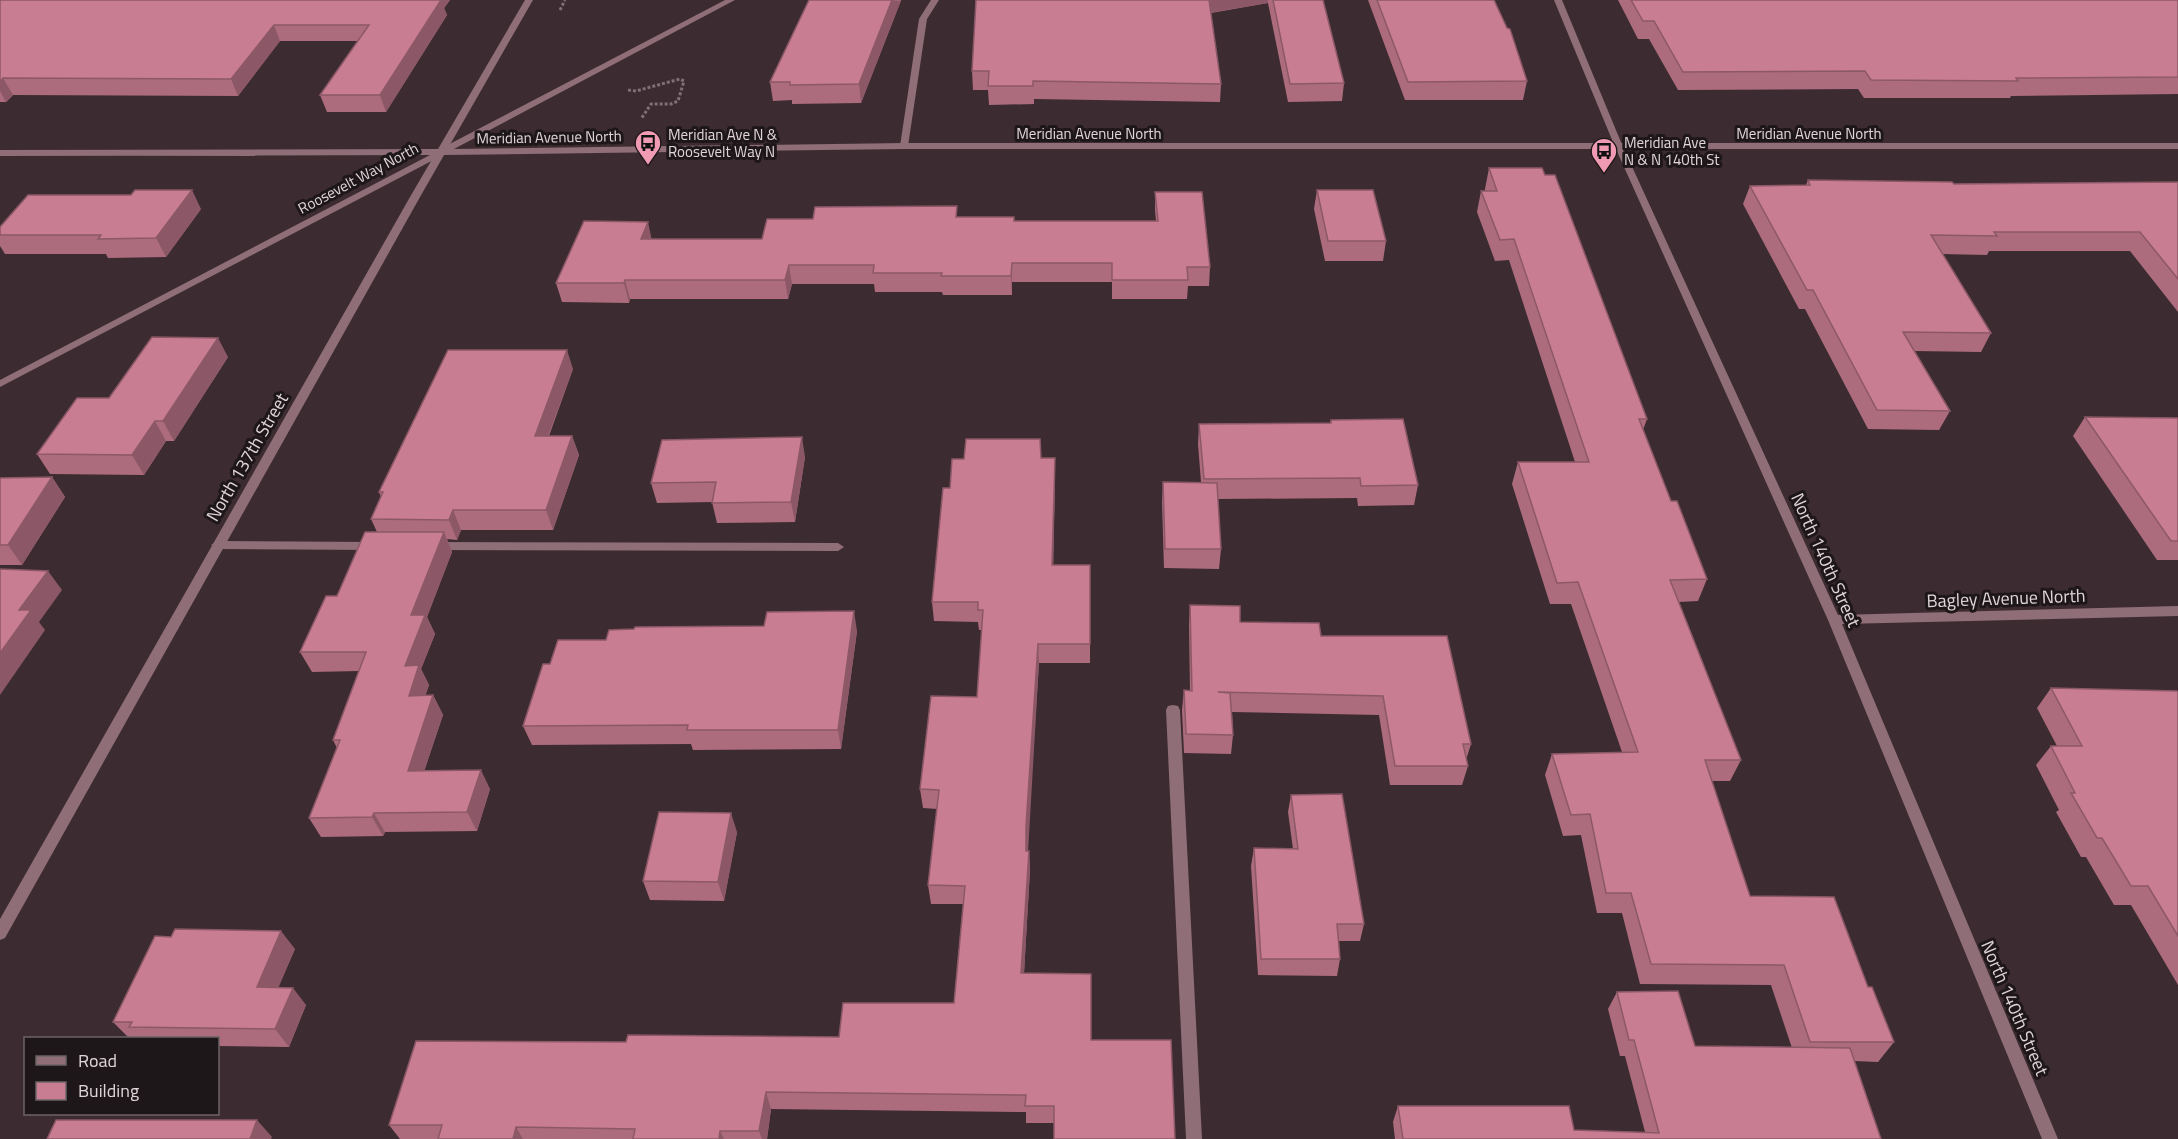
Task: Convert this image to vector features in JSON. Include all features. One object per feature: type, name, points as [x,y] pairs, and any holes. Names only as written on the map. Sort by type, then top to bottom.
[{"type":"street","name":"North 137th Street","points":[[0,933],[217,545],[529,0]]},
{"type":"street","name":"Roosevelt Way North","points":[[0,384],[731,0]]},
{"type":"street","points":[[904,146],[923,19],[935,0]]},
{"type":"street","name":"North 140th Street","points":[[1557,0],[1619,147],[1834,620],[2050,1139]]},
{"type":"street","name":"Meridian Avenue North","points":[[0,153],[440,152],[904,146],[2178,146]]},
{"type":"street","points":[[217,545],[384,546]]},
{"type":"street","points":[[420,546],[838,547]]},
{"type":"street","name":"Bagley Avenue North","points":[[1834,620],[2178,611]]},
{"type":"street","points":[[1173,710],[1194,1139]]},
{"type":"path","points":[[619,86],[629,91],[636,91],[684,81],[678,100],[671,104],[651,104],[640,120]]},
{"type":"building","points":[[0,0],[441,0],[380,95],[320,95],[369,25],[274,25],[231,79],[3,78],[0,82]]},
{"type":"building","points":[[809,0],[892,0],[859,84],[790,85],[790,82],[770,82]]},
{"type":"building","points":[[976,0],[1209,0],[1221,84],[1033,81],[1033,86],[988,86],[989,71],[972,71]]},
{"type":"building","points":[[1273,0],[1323,0],[1344,83],[1290,84]]},
{"type":"building","points":[[1377,0],[1494,0],[1507,28],[1510,29],[1527,81],[1408,82]]},
{"type":"building","points":[[1631,0],[2178,0],[2178,77],[2016,78],[2018,81],[1871,80],[1865,71],[1683,72],[1654,21],[1643,21]]},
{"type":"building","points":[[1489,168],[1542,168],[1545,175],[1555,175],[1647,419],[1639,419],[1671,501],[1677,501],[1707,579],[1670,580],[1741,760],[1705,760],[1750,896],[1834,897],[1868,987],[1872,987],[1894,1042],[1810,1042],[1784,965],[1651,964],[1631,893],[1606,893],[1590,814],[1571,815],[1552,754],[1638,752],[1578,582],[1557,583],[1518,462],[1589,462],[1514,239],[1500,240],[1481,191],[1497,191]]},
{"type":"building","points":[[1808,180],[1952,182],[1954,184],[2178,182],[2178,279],[2140,232],[1994,232],[1997,236],[1931,235],[1991,333],[1903,332],[1950,411],[1877,410],[1813,290],[1807,290],[1750,186],[1810,185]]},
{"type":"building","points":[[135,190],[192,190],[156,238],[98,239],[101,235],[0,235],[0,227],[28,195],[131,195]]},
{"type":"building","points":[[1317,190],[1373,190],[1386,241],[1328,241]]},
{"type":"building","points":[[1155,192],[1202,192],[1210,267],[1187,267],[1188,280],[1112,280],[1112,263],[1012,263],[1011,276],[873,273],[874,265],[789,265],[785,280],[625,280],[624,283],[556,283],[584,221],[648,222],[641,239],[762,239],[767,219],[813,219],[815,207],[957,206],[956,217],[1014,217],[1014,221],[1158,221]]},
{"type":"building","points":[[152,337],[218,338],[163,421],[155,421],[132,455],[37,454],[77,398],[109,398]]},
{"type":"building","points":[[448,350],[567,350],[535,436],[572,436],[546,510],[453,510],[449,520],[371,519],[383,492],[379,492]]},
{"type":"building","points":[[2085,417],[2178,418],[2178,541],[2171,541]]},
{"type":"building","points":[[1403,419],[1418,485],[1361,486],[1360,478],[1204,479],[1199,424],[1331,423],[1331,420]]},
{"type":"building","points":[[802,437],[791,502],[712,503],[716,482],[651,483],[662,440]]},
{"type":"building","points":[[966,439],[1040,439],[1041,458],[1055,458],[1052,565],[1090,565],[1090,644],[1038,644],[1026,826],[1026,851],[1029,851],[1021,973],[1091,974],[1091,1040],[1171,1040],[1175,1139],[1054,1139],[1054,1106],[1025,1106],[1026,1095],[766,1092],[759,1131],[720,1131],[719,1139],[633,1139],[635,1129],[516,1127],[513,1139],[438,1139],[442,1125],[389,1125],[416,1041],[626,1042],[628,1035],[839,1037],[843,1003],[954,1003],[965,886],[928,885],[939,790],[920,789],[931,696],[977,697],[983,610],[978,610],[978,602],[932,602],[943,488],[950,488],[952,459],[964,459]]},
{"type":"building","points":[[52,477],[8,545],[0,545],[0,478]]},
{"type":"building","points":[[1163,482],[1217,483],[1221,549],[1165,549]]},
{"type":"building","points":[[365,532],[444,532],[411,615],[425,615],[405,666],[419,665],[409,696],[433,695],[408,771],[481,770],[467,812],[374,813],[372,817],[309,818],[340,740],[333,740],[366,652],[300,652],[326,596],[337,596]]},
{"type":"building","points":[[0,569],[48,571],[19,610],[31,610],[0,653]]},
{"type":"building","points":[[1190,605],[1240,606],[1240,622],[1319,623],[1321,636],[1447,636],[1471,744],[1463,744],[1468,766],[1395,766],[1383,696],[1218,692],[1230,693],[1233,735],[1186,734],[1184,690],[1192,691]]},
{"type":"building","points":[[854,611],[838,730],[687,730],[688,725],[523,726],[543,664],[550,664],[558,640],[606,640],[609,630],[634,629],[635,627],[764,626],[767,612]]},
{"type":"building","points":[[2051,688],[2178,692],[2178,936],[2148,886],[2131,886],[2102,838],[2097,838],[2071,793],[2075,793],[2051,746],[2082,746]]},
{"type":"building","points":[[1342,794],[1364,924],[1337,924],[1340,959],[1261,959],[1254,848],[1298,849],[1291,795]]},
{"type":"building","points":[[659,812],[731,813],[718,882],[643,881]]},
{"type":"building","points":[[175,929],[281,931],[257,987],[293,988],[275,1029],[129,1027],[132,1022],[113,1022],[155,936],[171,937]]},
{"type":"building","points":[[1678,991],[1695,1046],[1850,1048],[1881,1139],[1403,1139],[1398,1106],[1569,1106],[1574,1130],[1659,1133],[1634,1040],[1629,1040],[1617,992]]},
{"type":"building","points":[[56,1120],[257,1120],[250,1139],[47,1139]]},
{"type":"place","name":"Meridian Ave N & Roosevelt Way N","points":[[648,166]]},
{"type":"place","name":"Meridian Ave N & N 140th St","points":[[1604,174]]}]
